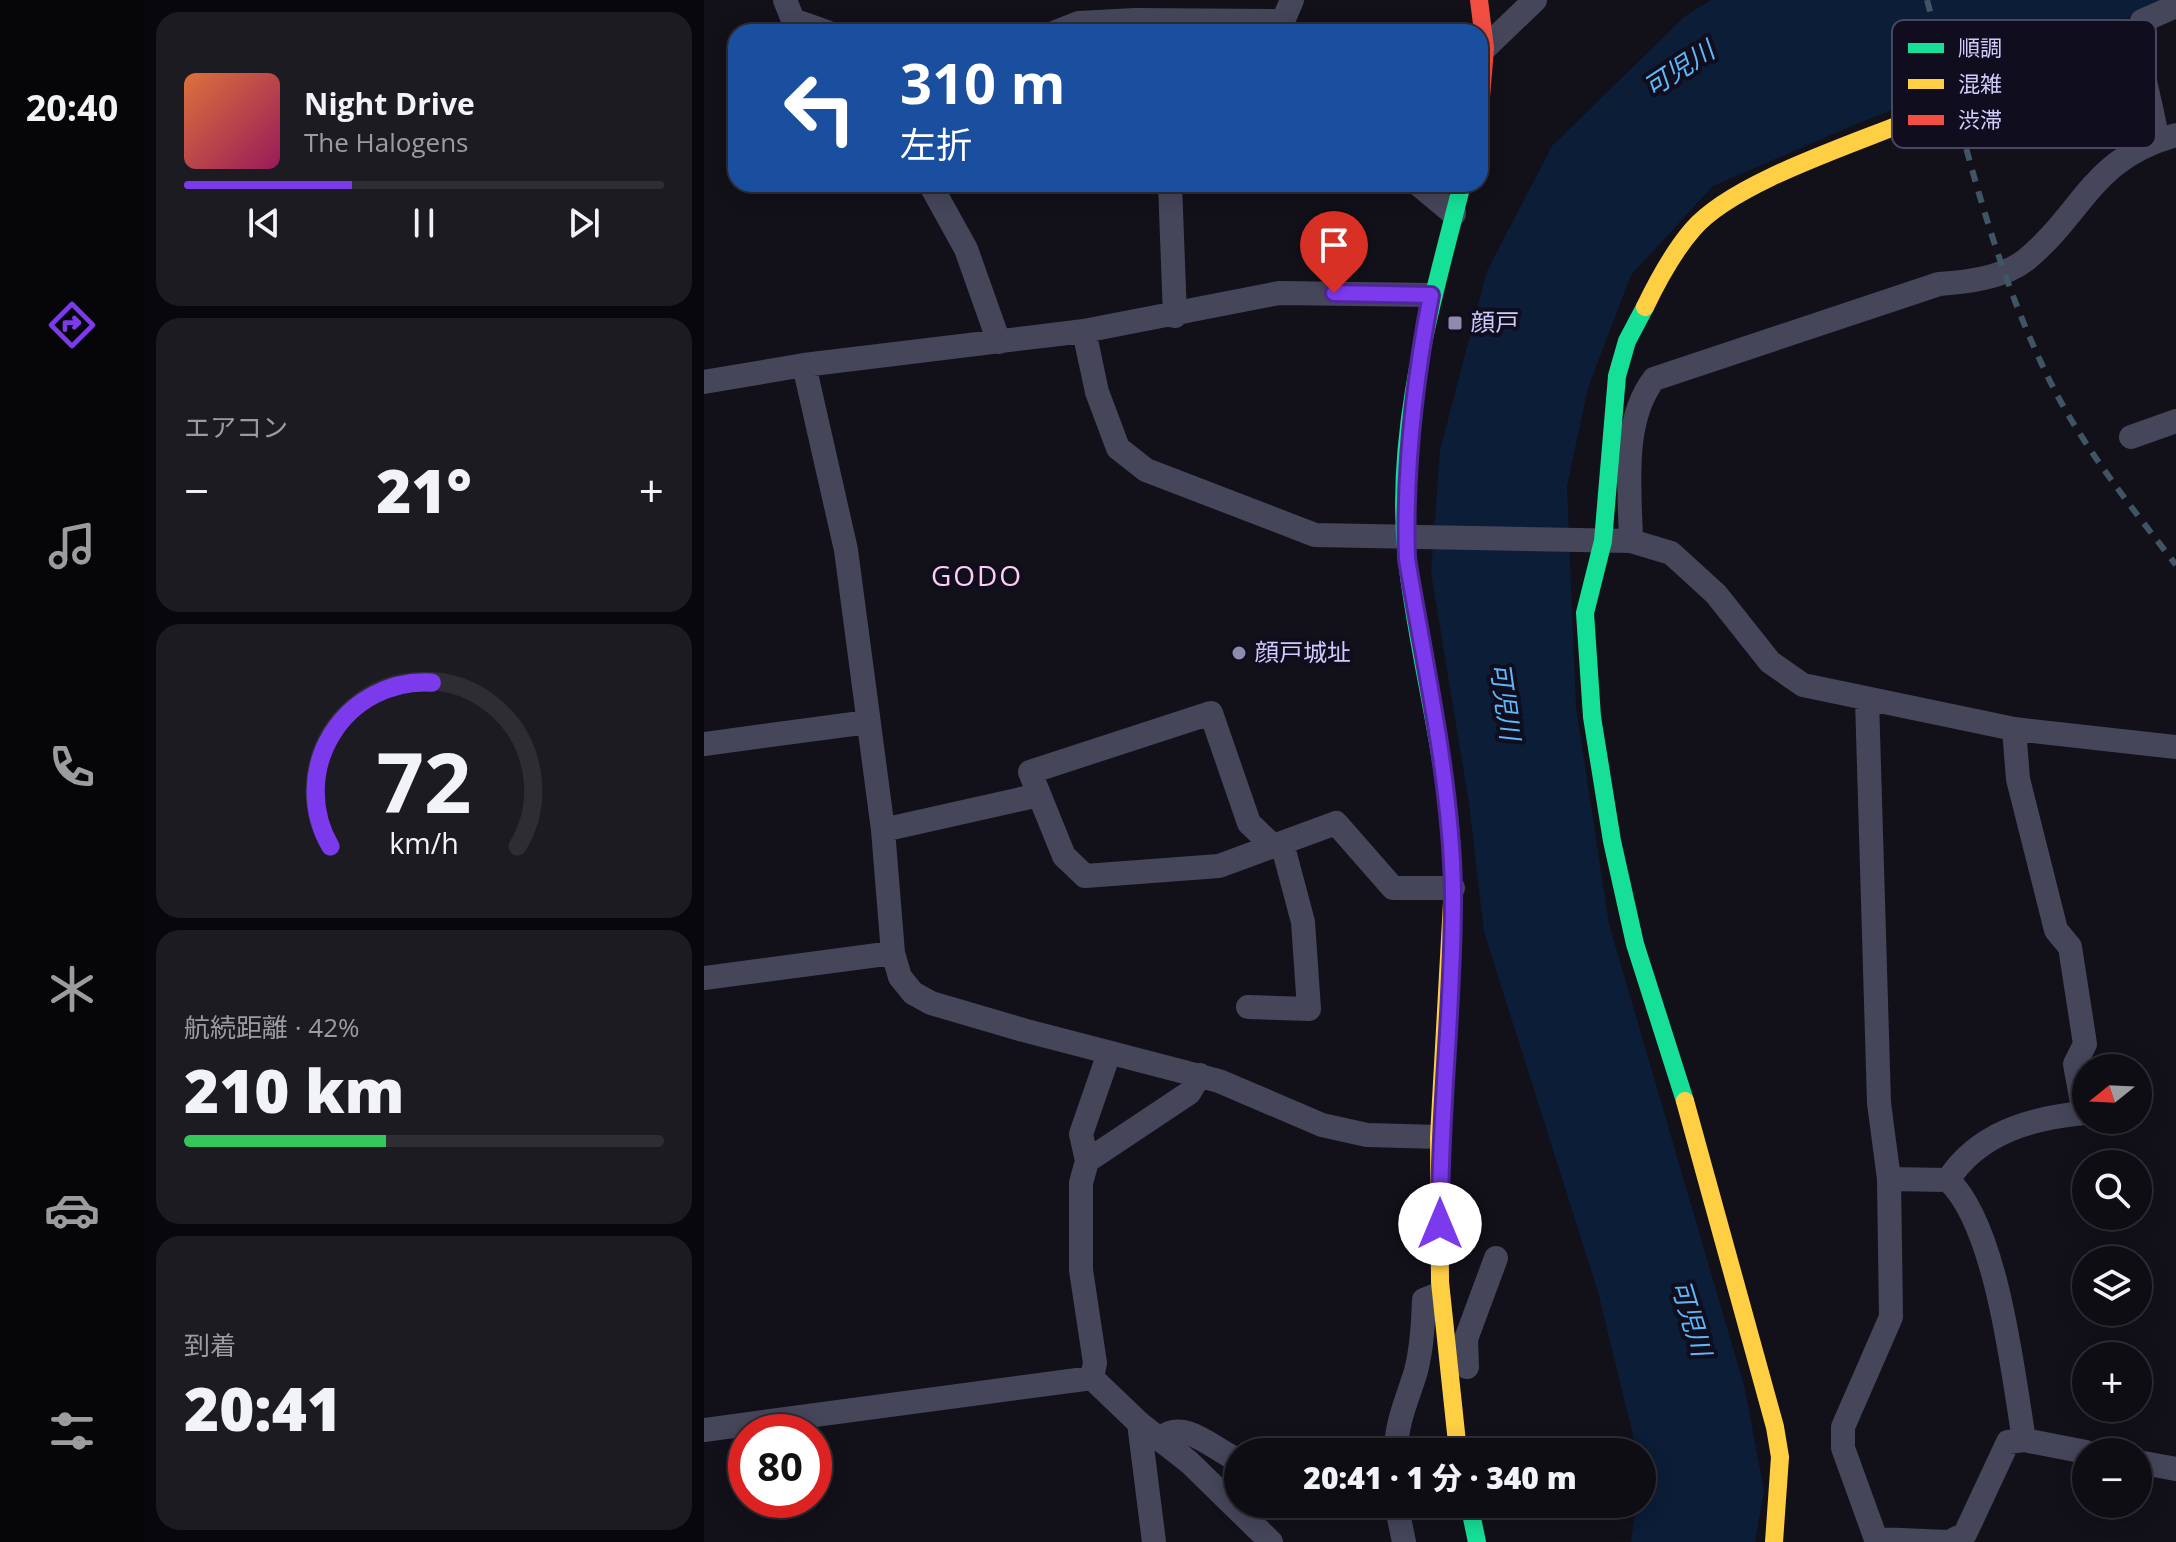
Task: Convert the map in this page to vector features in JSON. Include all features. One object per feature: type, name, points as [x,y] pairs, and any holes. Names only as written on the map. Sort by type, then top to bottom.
[{"type":"main road","points":[[1479,0],[1482,24]]},
{"type":"main road","points":[[1774,1542],[1780,1457],[1775,1427],[1691,1118],[1635,944],[1612,841],[1592,717],[1585,643],[1591,582],[1603,541],[1617,376],[1639,314],[1661,275],[1694,228],[1733,195],[1892,128]]},
{"type":"main road","points":[[1458,1438],[1455,1340],[1440,1295],[1439,1137],[1453,888],[1444,788],[1407,559],[1416,536],[1410,430],[1431,295],[1460,192]]},
{"type":"main road","points":[[1472,1518],[1477,1542]]},
{"type":"street","points":[[785,0],[793,20],[804,24]]},
{"type":"street","points":[[1488,45],[1535,0]]},
{"type":"street","points":[[2144,20],[2176,6]]},
{"type":"street","points":[[1215,24],[1286,18]]},
{"type":"street","points":[[1076,24],[1104,24]]},
{"type":"street","points":[[2156,112],[2166,137]]},
{"type":"street","points":[[1631,541],[1633,428],[1644,392],[1654,379],[1939,284],[1976,281],[2026,261],[2111,165],[2144,148]]},
{"type":"street","points":[[934,192],[966,249],[999,342]]},
{"type":"street","points":[[1170,192],[1175,316]]},
{"type":"street","points":[[1429,192],[1455,211]]},
{"type":"street","points":[[704,382],[804,365],[1084,331],[1175,316],[1279,293],[1431,295]]},
{"type":"street","points":[[1084,331],[1097,392],[1118,448],[1146,470],[1315,535],[1631,541],[1671,553],[1716,594],[1770,662],[1803,685],[2014,729],[2176,747]]},
{"type":"street","points":[[804,365],[846,550],[883,830],[893,953],[900,977],[913,993],[931,1003],[1200,1075],[1322,1125],[1367,1135],[1439,1137]]},
{"type":"street","points":[[2131,437],[2176,421]]},
{"type":"street","points":[[1867,699],[1879,1103],[1889,1179],[1891,1317],[1843,1427],[1843,1448],[1877,1541],[1949,1542],[1965,1534],[2008,1442],[2024,1440],[2072,1449]]},
{"type":"street","points":[[1248,1007],[1309,1009],[1303,922],[1278,844],[1249,823],[1211,713],[1030,772],[1064,856],[1085,876],[1219,866],[1278,844],[1336,823],[1393,888],[1453,888]]},
{"type":"street","points":[[704,744],[868,722]]},
{"type":"street","points":[[1948,1180],[1958,1164],[1991,1137],[2047,1117],[2084,1113],[2075,1064],[2085,1044],[2070,947],[2056,930],[2018,779],[2014,729]]},
{"type":"street","points":[[883,830],[1039,795]]},
{"type":"street","points":[[704,978],[893,953]]},
{"type":"street","points":[[1092,1378],[1095,1363],[1081,1270],[1081,1183],[1087,1161],[1081,1134],[1109,1053]]},
{"type":"street","points":[[1087,1161],[1189,1093],[1200,1075]]},
{"type":"street","points":[[1889,1179],[1948,1180],[1962,1193],[1999,1290],[2024,1440]]},
{"type":"street","points":[[1476,1438],[1455,1340],[1496,1258]]},
{"type":"street","points":[[1398,1438],[1402,1407],[1416,1371],[1423,1335],[1424,1300],[1440,1295]]},
{"type":"street","points":[[1092,1378],[1271,1542]]},
{"type":"street","points":[[704,1430],[1092,1378]]},
{"type":"street","points":[[1139,1423],[1154,1542]]},
{"type":"street","points":[[1161,1438],[1168,1432],[1182,1430],[1224,1452]]},
{"type":"street","points":[[2152,1465],[2176,1469]]},
{"type":"street","points":[[1399,1518],[1404,1542]]},
{"type":"water","name":"可児川","points":[[1711,0],[2174,0],[2123,20],[1892,20],[1892,110],[1713,186],[1631,275],[1588,388],[1567,486],[1576,707],[1609,924],[1745,1389],[1764,1491],[1755,1542],[1631,1542],[1634,1518],[1656,1518],[1656,1438],[1634,1438],[1598,1292],[1484,932],[1469,804],[1431,572],[1440,450],[1487,271],[1552,146],[1685,16]]},
{"type":"railway","points":[[1927,0],[1932,20]]},
{"type":"railway","points":[[1966,148],[2009,284],[2060,401],[2107,473],[2176,565]]},
{"type":"traffic: fast","points":[[1452,903],[1452,861],[1444,776],[1413,602],[1404,512],[1405,465],[1418,370],[1460,192]]},
{"type":"traffic: fast","points":[[1645,307],[1627,341],[1617,376],[1603,541],[1585,613],[1592,717],[1612,841],[1635,944],[1685,1101]]},
{"type":"traffic: fast","points":[[1472,1518],[1477,1542]]},
{"type":"traffic: slow","points":[[1645,307],[1679,247],[1712,211],[1767,179],[1892,128]]},
{"type":"traffic: slow","points":[[1452,903],[1439,1137],[1440,1282],[1457,1438]]},
{"type":"traffic: slow","points":[[1685,1101],[1775,1427],[1780,1457],[1774,1542]]},
{"type":"traffic: jam","points":[[1479,0],[1482,24]]},
{"type":"place","name":"顔戸","points":[[1455,323]]},
{"type":"place","name":"顔戸城址","points":[[1239,653]]},
{"type":"district","name":"GODO","points":[[977,576]]},
{"type":"route","points":[[1334,293],[1431,295],[1410,430],[1406,535],[1407,559],[1444,788],[1453,888],[1439,1137],[1440,1224]]}]
